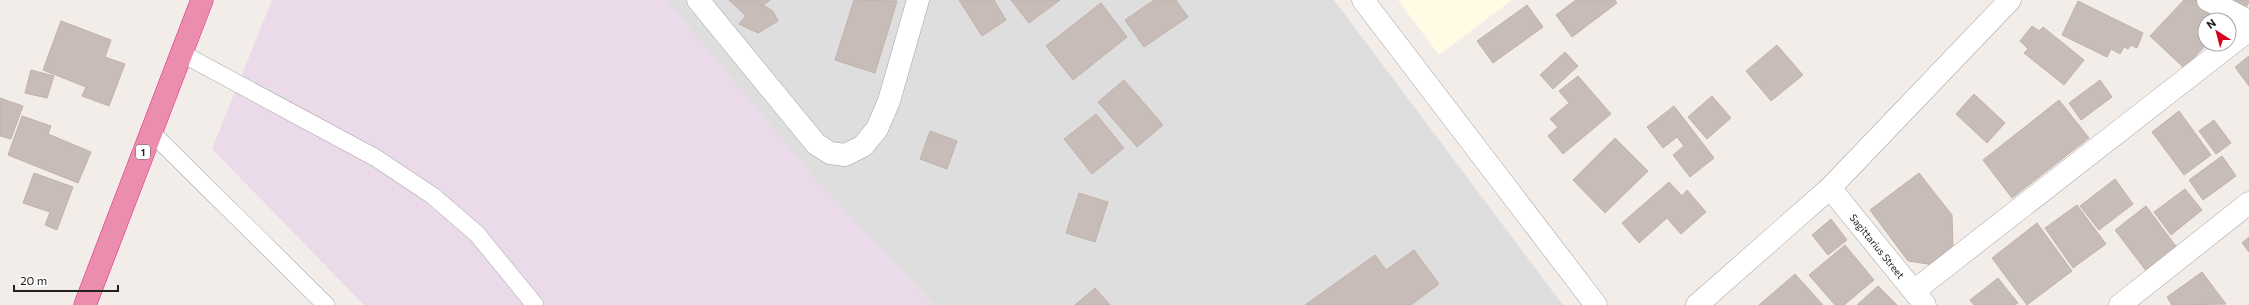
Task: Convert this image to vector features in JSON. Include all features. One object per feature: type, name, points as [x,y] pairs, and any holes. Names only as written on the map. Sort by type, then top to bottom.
[{"type":"highway","name":"1","points":[[85,305],[202,0]]},
{"type":"street","points":[[698,0],[816,144],[830,153],[845,155],[863,146],[877,129],[889,101],[918,0]]},
{"type":"street","points":[[1363,0],[1596,305]]},
{"type":"street","points":[[1697,305],[1830,188],[2010,0]]},
{"type":"street","points":[[2208,0],[2249,21]]},
{"type":"street","points":[[1920,298],[2249,30]]},
{"type":"street","name":"Sagittarius Street","points":[[1830,188],[1920,298]]},
{"type":"street","points":[[2120,305],[2249,203]]},
{"type":"lane","points":[[181,53],[376,158],[433,196],[477,234],[535,305]]},
{"type":"lane","points":[[151,132],[326,305]]},
{"type":"shaded area","points":[[272,0],[666,0],[827,193],[934,305],[364,305],[212,149]]},
{"type":"shaded area","points":[[666,0],[1334,0],[1563,305],[934,305],[827,193]]},
{"type":"shaded area","points":[[1398,0],[1512,0],[1439,55]]},
{"type":"building","points":[[729,0],[755,0],[773,11],[778,21],[758,33],[739,24],[746,16]]},
{"type":"building","points":[[757,0],[770,0],[762,6]]},
{"type":"building","points":[[854,0],[897,1],[875,73],[835,60]]},
{"type":"building","points":[[959,0],[994,0],[1006,20],[982,36]]},
{"type":"building","points":[[1011,0],[1060,0],[1029,23]]},
{"type":"building","points":[[1154,0],[1176,0],[1188,17],[1144,47],[1125,20]]},
{"type":"building","points":[[1576,0],[1615,0],[1617,3],[1572,37],[1556,15]]},
{"type":"building","points":[[2184,0],[2196,0],[2209,12],[2197,12],[2197,52],[2199,52],[2184,68],[2150,36]]},
{"type":"building","points":[[2233,0],[2249,0],[2249,2],[2247,6]]},
{"type":"building","points":[[2078,1],[2143,33],[2137,48],[2131,45],[2128,49],[2124,47],[2120,54],[2111,49],[2107,57],[2062,35]]},
{"type":"building","points":[[1101,3],[1127,37],[1073,80],[1046,46]]},
{"type":"building","points":[[1527,5],[1543,27],[1493,63],[1477,41]]},
{"type":"building","points":[[61,21],[111,40],[105,57],[125,64],[109,106],[82,96],[86,87],[43,70]]},
{"type":"building","points":[[2032,26],[2039,31],[2043,27],[2084,60],[2064,85],[2024,53],[2028,49],[2020,41]]},
{"type":"building","points":[[1777,45],[1803,75],[1771,101],[1746,71]]},
{"type":"building","points":[[1565,52],[1578,66],[1553,89],[1540,75]]},
{"type":"building","points":[[2249,56],[2249,86],[2235,67]]},
{"type":"building","points":[[31,70],[54,76],[47,98],[25,93]]},
{"type":"building","points":[[1578,76],[1611,114],[1563,154],[1548,136],[1558,127],[1550,119],[1569,103],[1559,91]]},
{"type":"building","points":[[1124,80],[1163,125],[1137,147],[1098,102]]},
{"type":"building","points":[[2100,80],[2112,97],[2081,120],[2069,103]]},
{"type":"building","points":[[1974,94],[2005,123],[1987,143],[1956,114]]},
{"type":"building","points":[[1712,96],[1731,118],[1707,139],[1688,117]]},
{"type":"building","points":[[0,98],[23,106],[11,139],[0,136]]},
{"type":"building","points":[[2059,100],[2089,138],[2012,198],[1983,160]]},
{"type":"building","points":[[1674,106],[1714,158],[1690,177],[1673,155],[1684,146],[1677,137],[1663,148],[1647,127]]},
{"type":"building","points":[[2179,111],[2211,155],[2184,175],[2152,132]]},
{"type":"building","points":[[1096,114],[1124,148],[1092,174],[1064,139]]},
{"type":"building","points":[[22,116],[51,126],[48,134],[91,152],[78,183],[8,155]]},
{"type":"building","points":[[2214,120],[2231,143],[2216,154],[2199,131]]},
{"type":"building","points":[[930,131],[957,141],[947,169],[920,159]]},
{"type":"building","points":[[1615,138],[1648,171],[1605,213],[1573,180]]},
{"type":"building","points":[[2222,156],[2236,176],[2203,200],[2189,180]]},
{"type":"building","points":[[34,173],[73,187],[57,230],[45,225],[50,212],[23,203]]},
{"type":"building","points":[[1919,173],[1952,215],[1953,249],[1934,265],[1908,261],[1870,210]]},
{"type":"building","points":[[2115,179],[2133,204],[2099,230],[2080,206]]},
{"type":"building","points":[[1669,182],[1682,196],[1687,190],[1706,212],[1681,234],[1667,218],[1639,243],[1622,223]]},
{"type":"building","points":[[2185,189],[2202,210],[2171,235],[2154,212]]},
{"type":"building","points":[[1079,193],[1108,202],[1095,242],[1066,233]]},
{"type":"building","points":[[2077,205],[2106,244],[2073,268],[2045,228]]},
{"type":"building","points":[[2146,206],[2178,249],[2147,272],[2115,230]]},
{"type":"building","points":[[1831,219],[1847,240],[1828,255],[1812,235]]},
{"type":"building","points":[[2037,223],[2072,271],[2027,305],[1992,258]]},
{"type":"building","points":[[2249,237],[2249,252],[2242,243]]},
{"type":"building","points":[[1845,245],[1874,280],[1844,305],[1835,305],[1809,275]]},
{"type":"building","points":[[1414,250],[1439,284],[1411,305],[1305,305],[1375,255],[1386,270]]},
{"type":"building","points":[[2202,272],[2226,304],[2172,305],[2167,297]]},
{"type":"building","points":[[1795,274],[1823,305],[1759,305]]},
{"type":"building","points":[[1998,278],[2018,303],[2015,305],[1974,305],[1970,300]]},
{"type":"building","points":[[1878,286],[1897,305],[1857,305]]},
{"type":"building","points":[[1095,288],[1110,305],[1075,305]]}]
